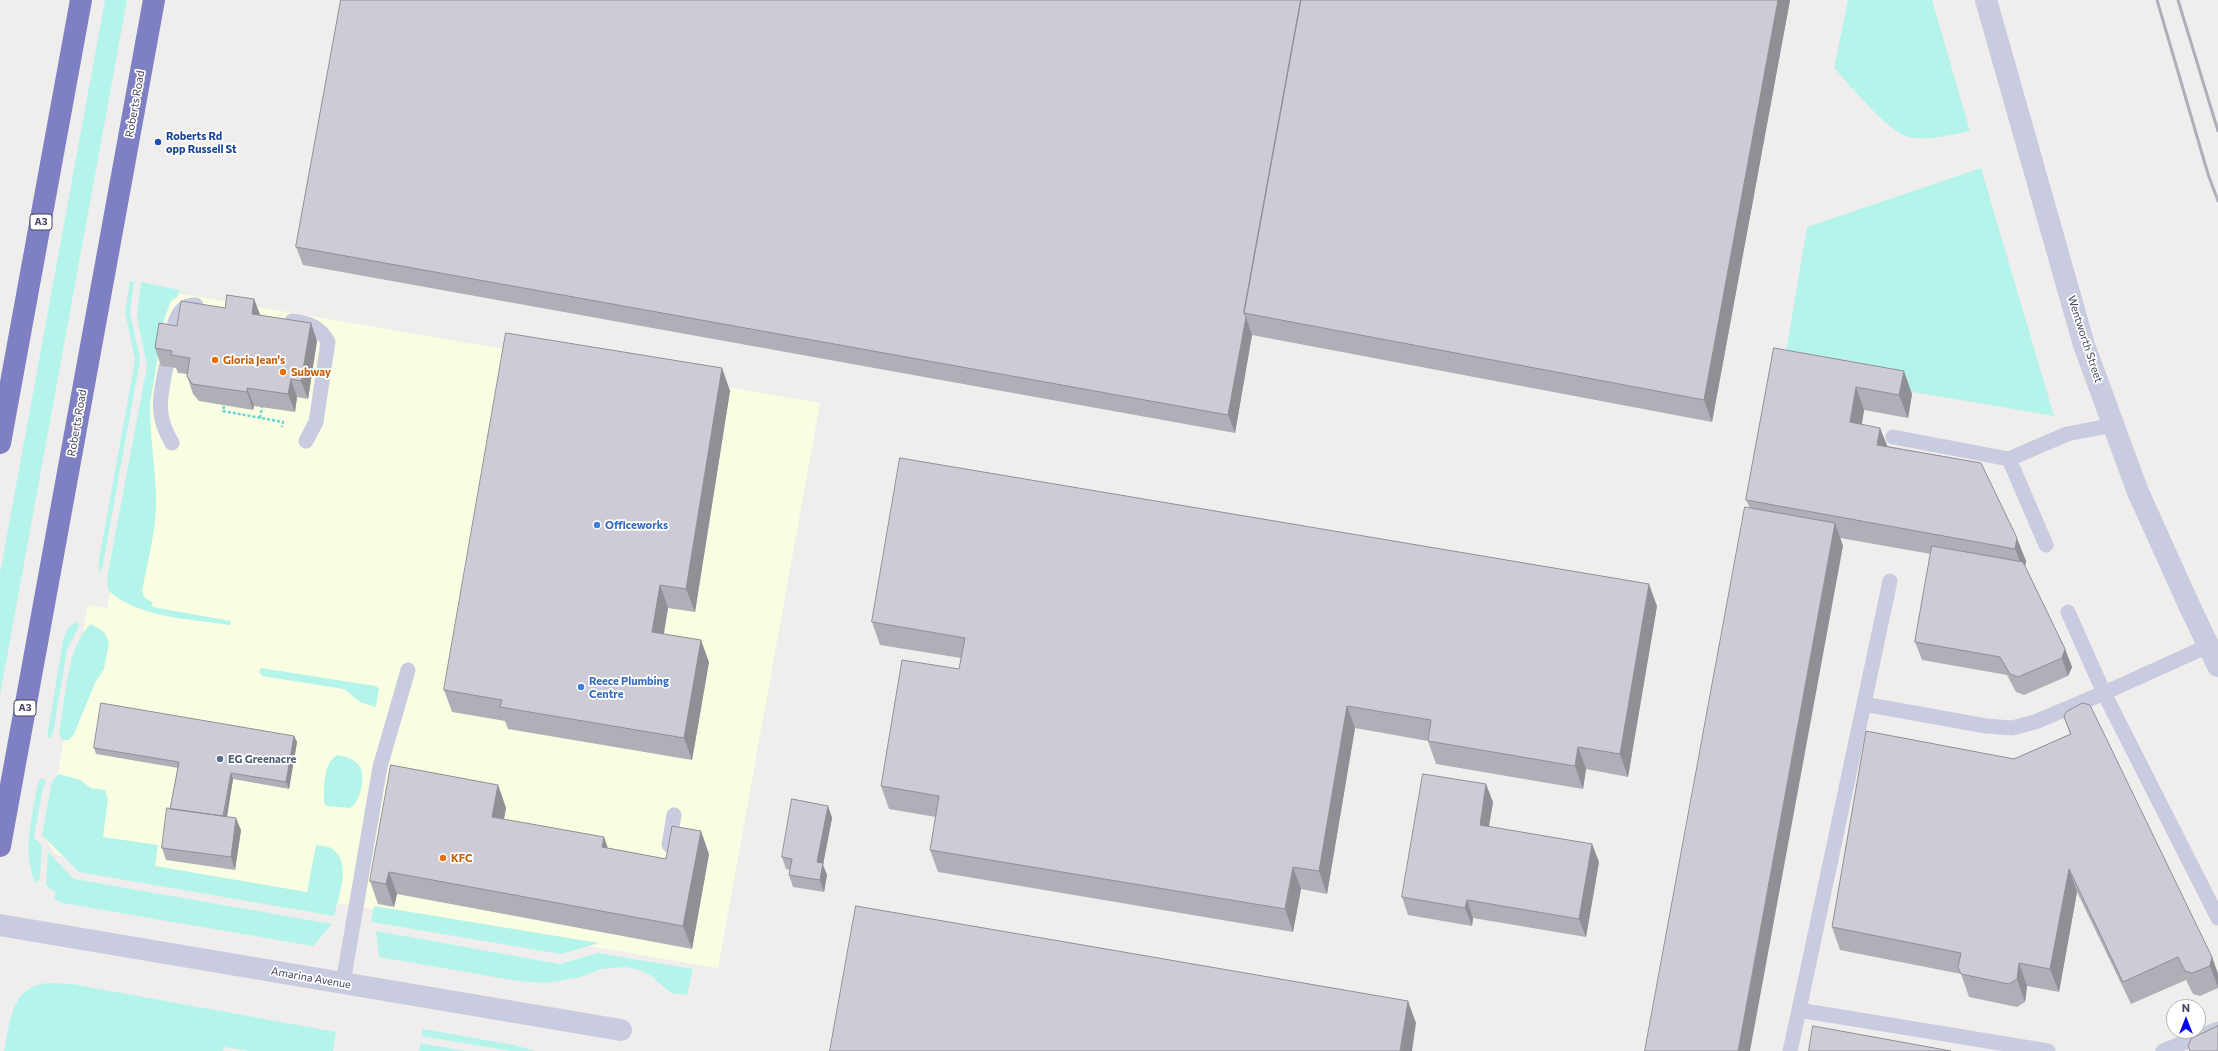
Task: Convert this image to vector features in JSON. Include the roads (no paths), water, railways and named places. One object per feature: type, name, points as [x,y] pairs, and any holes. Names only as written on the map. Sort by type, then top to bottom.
[{"type":"highway","name":"A3","points":[[0,443],[81,0]]},
{"type":"highway","name":"Roberts Road","points":[[0,846],[154,0]]},
{"type":"street","name":"Wentworth Street","points":[[1986,0],[2084,345],[2138,492],[2218,666]]},
{"type":"street","name":"Amarina Avenue","points":[[0,925],[621,1030]]},
{"type":"lane","points":[[171,342],[177,317],[184,309],[192,305],[210,307]]},
{"type":"lane","points":[[278,318],[316,327],[323,332],[328,342],[316,422],[306,442]]},
{"type":"lane","points":[[166,367],[160,407],[161,418],[172,443]]},
{"type":"lane","points":[[1893,437],[2009,459],[2067,434],[2114,425]]},
{"type":"lane","points":[[2009,459],[2046,545]]},
{"type":"lane","points":[[1790,1051],[1890,581]]},
{"type":"lane","points":[[2068,612],[2104,693],[2218,918]]},
{"type":"lane","points":[[1864,704],[1986,726],[2012,728],[2035,722],[2104,693],[2208,646]]},
{"type":"lane","points":[[343,983],[380,767],[408,670]]},
{"type":"lane","points":[[667,858],[674,815]]},
{"type":"lane","points":[[1799,1010],[2048,1051]]},
{"type":"lane","points":[[2163,1051],[2218,1029]]},
{"type":"railway","points":[[2157,0],[2208,174],[2218,201]]},
{"type":"railway","points":[[2178,0],[2218,131]]},
{"type":"place","name":"Roberts Rd opp Russell St","points":[[158,142]]},
{"type":"place","name":"Gloria Jean's","points":[[215,360]]},
{"type":"place","name":"Subway","points":[[283,372]]},
{"type":"place","name":"Officeworks","points":[[597,525]]},
{"type":"place","name":"Reece Plumbing Centre","points":[[581,687]]},
{"type":"place","name":"EG Greenacre","points":[[220,759]]},
{"type":"place","name":"KFC","points":[[443,858]]}]
